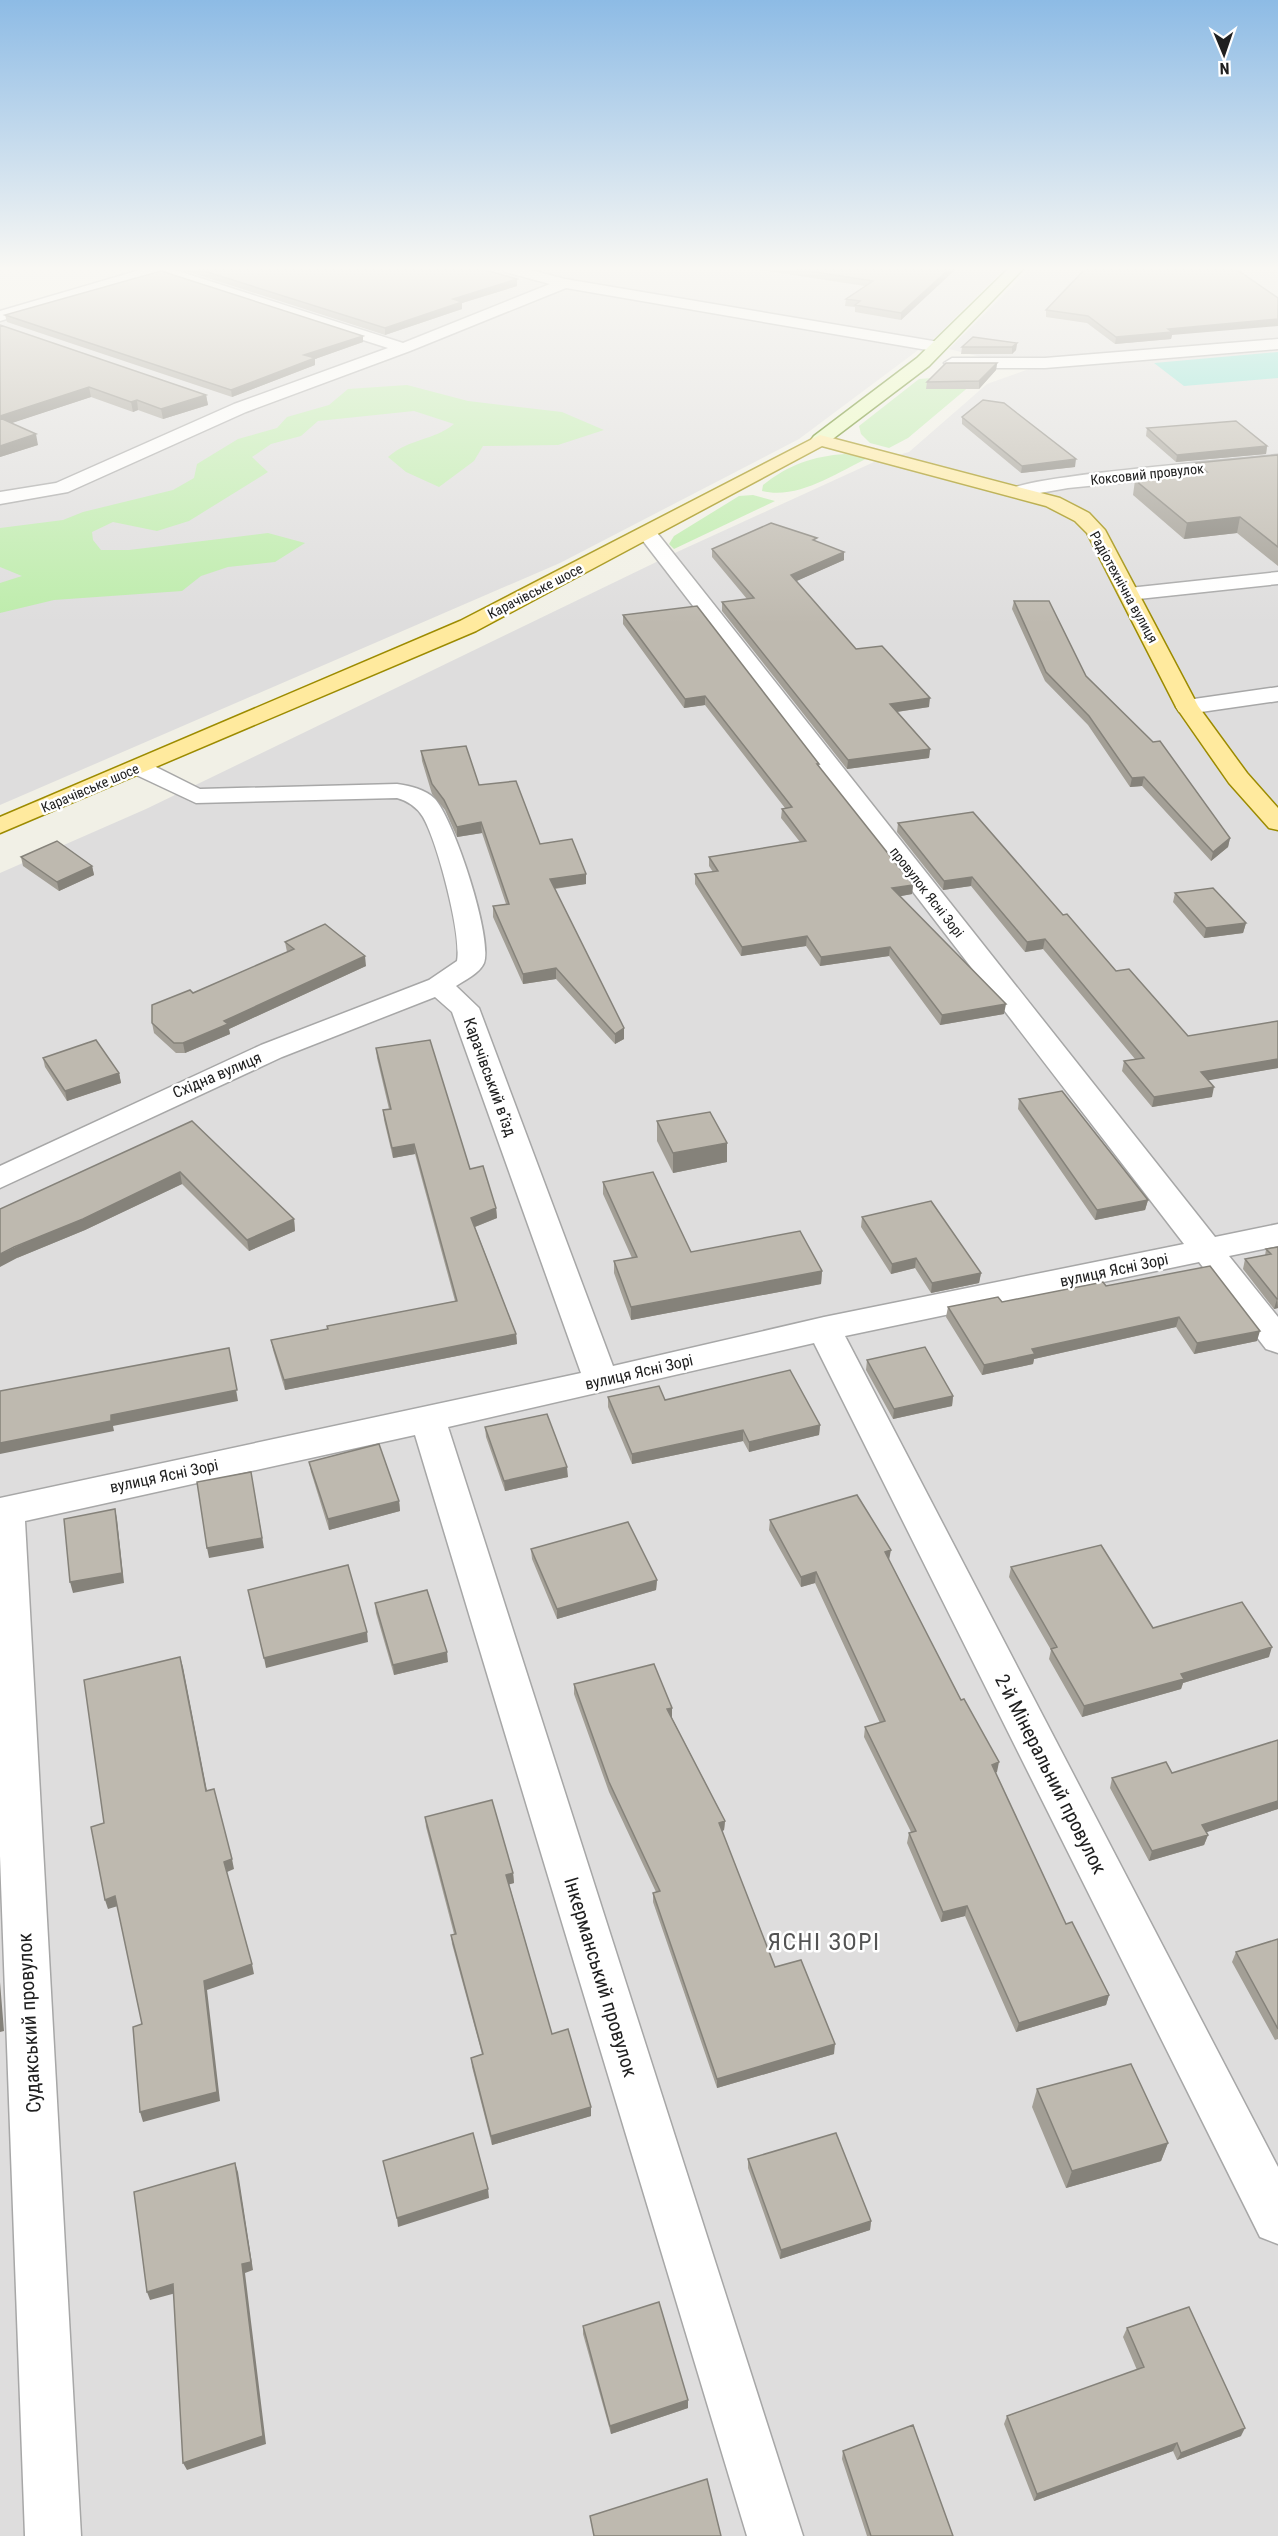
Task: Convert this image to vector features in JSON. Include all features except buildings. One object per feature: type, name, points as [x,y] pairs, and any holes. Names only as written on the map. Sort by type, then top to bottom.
[{"type":"main road","name":"Карачівське шосе","points":[[0,826],[468,626],[820,440],[890,387]]},
{"type":"main road","name":"Радіотехнічна вулиця","points":[[820,440],[1017,491],[1053,502],[1082,517],[1095,530],[1187,707],[1238,778],[1277,821]]},
{"type":"street","points":[[0,498],[60,488],[240,408],[296,387]]},
{"type":"street","points":[[219,401],[240,408]]},
{"type":"street","name":"Коксовий провулок","points":[[1017,491],[1068,482],[1278,461]]},
{"type":"street","points":[[0,476],[24,495]]},
{"type":"street","name":"провулок Ясні Зорі","points":[[647,533],[1278,1341]]},
{"type":"street","points":[[1129,594],[1278,578]]},
{"type":"street","points":[[1187,707],[1278,694]]},
{"type":"street","points":[[138,767],[196,796],[397,791],[414,795],[428,805],[445,839],[472,953],[470,964],[439,986]]},
{"type":"street","name":"Східна вулиця","points":[[0,1178],[181,1090],[380,1006],[439,986]]},
{"type":"street","name":"Карачівський в’їзд","points":[[439,986],[465,1008],[601,1381]]},
{"type":"street","name":"вулиця Ясні Зорі","points":[[3,1511],[601,1381],[824,1329],[1278,1235]]},
{"type":"street","name":"2-й Мінеральний провулок","points":[[824,1329],[1278,2219]]},
{"type":"street","name":"Інкерманський провулок","points":[[428,1419],[775,2536]]},
{"type":"street","name":"Судакський провулок","points":[[3,1511],[52,2536]]},
{"type":"shaded area","points":[[0,387],[868,387],[799,439],[560,563],[0,805]]},
{"type":"shaded area","points":[[983,387],[1278,387],[1278,2536],[0,2536],[0,873],[146,809],[677,552],[874,462],[909,452]]},
{"type":"green space","points":[[416,387],[468,401],[562,412],[604,430],[558,445],[483,446],[474,461],[439,487],[406,472],[388,457],[405,446],[438,434],[454,424],[414,411],[318,421],[301,436],[271,444],[252,457],[268,472],[189,521],[157,531],[113,522],[92,532],[93,540],[101,550],[129,550],[268,533],[305,543],[275,562],[228,567],[201,576],[182,591],[54,600],[0,613],[0,583],[22,576],[0,567],[0,528],[63,520],[83,512],[173,490],[194,478],[197,464],[238,439],[277,428],[287,417],[329,405],[348,389]]},
{"type":"green space","points":[[908,387],[968,387],[908,438],[889,448],[870,443],[861,434],[859,426]]},
{"type":"green space","points":[[845,454],[868,458],[816,484],[789,492],[762,491],[763,485],[791,467],[812,459]]},
{"type":"green space","points":[[753,495],[775,501],[674,549],[669,544],[674,536],[739,496]]},
{"type":"district","name":"ЯСНІ ЗОРІ","points":[[824,1942]]}]
